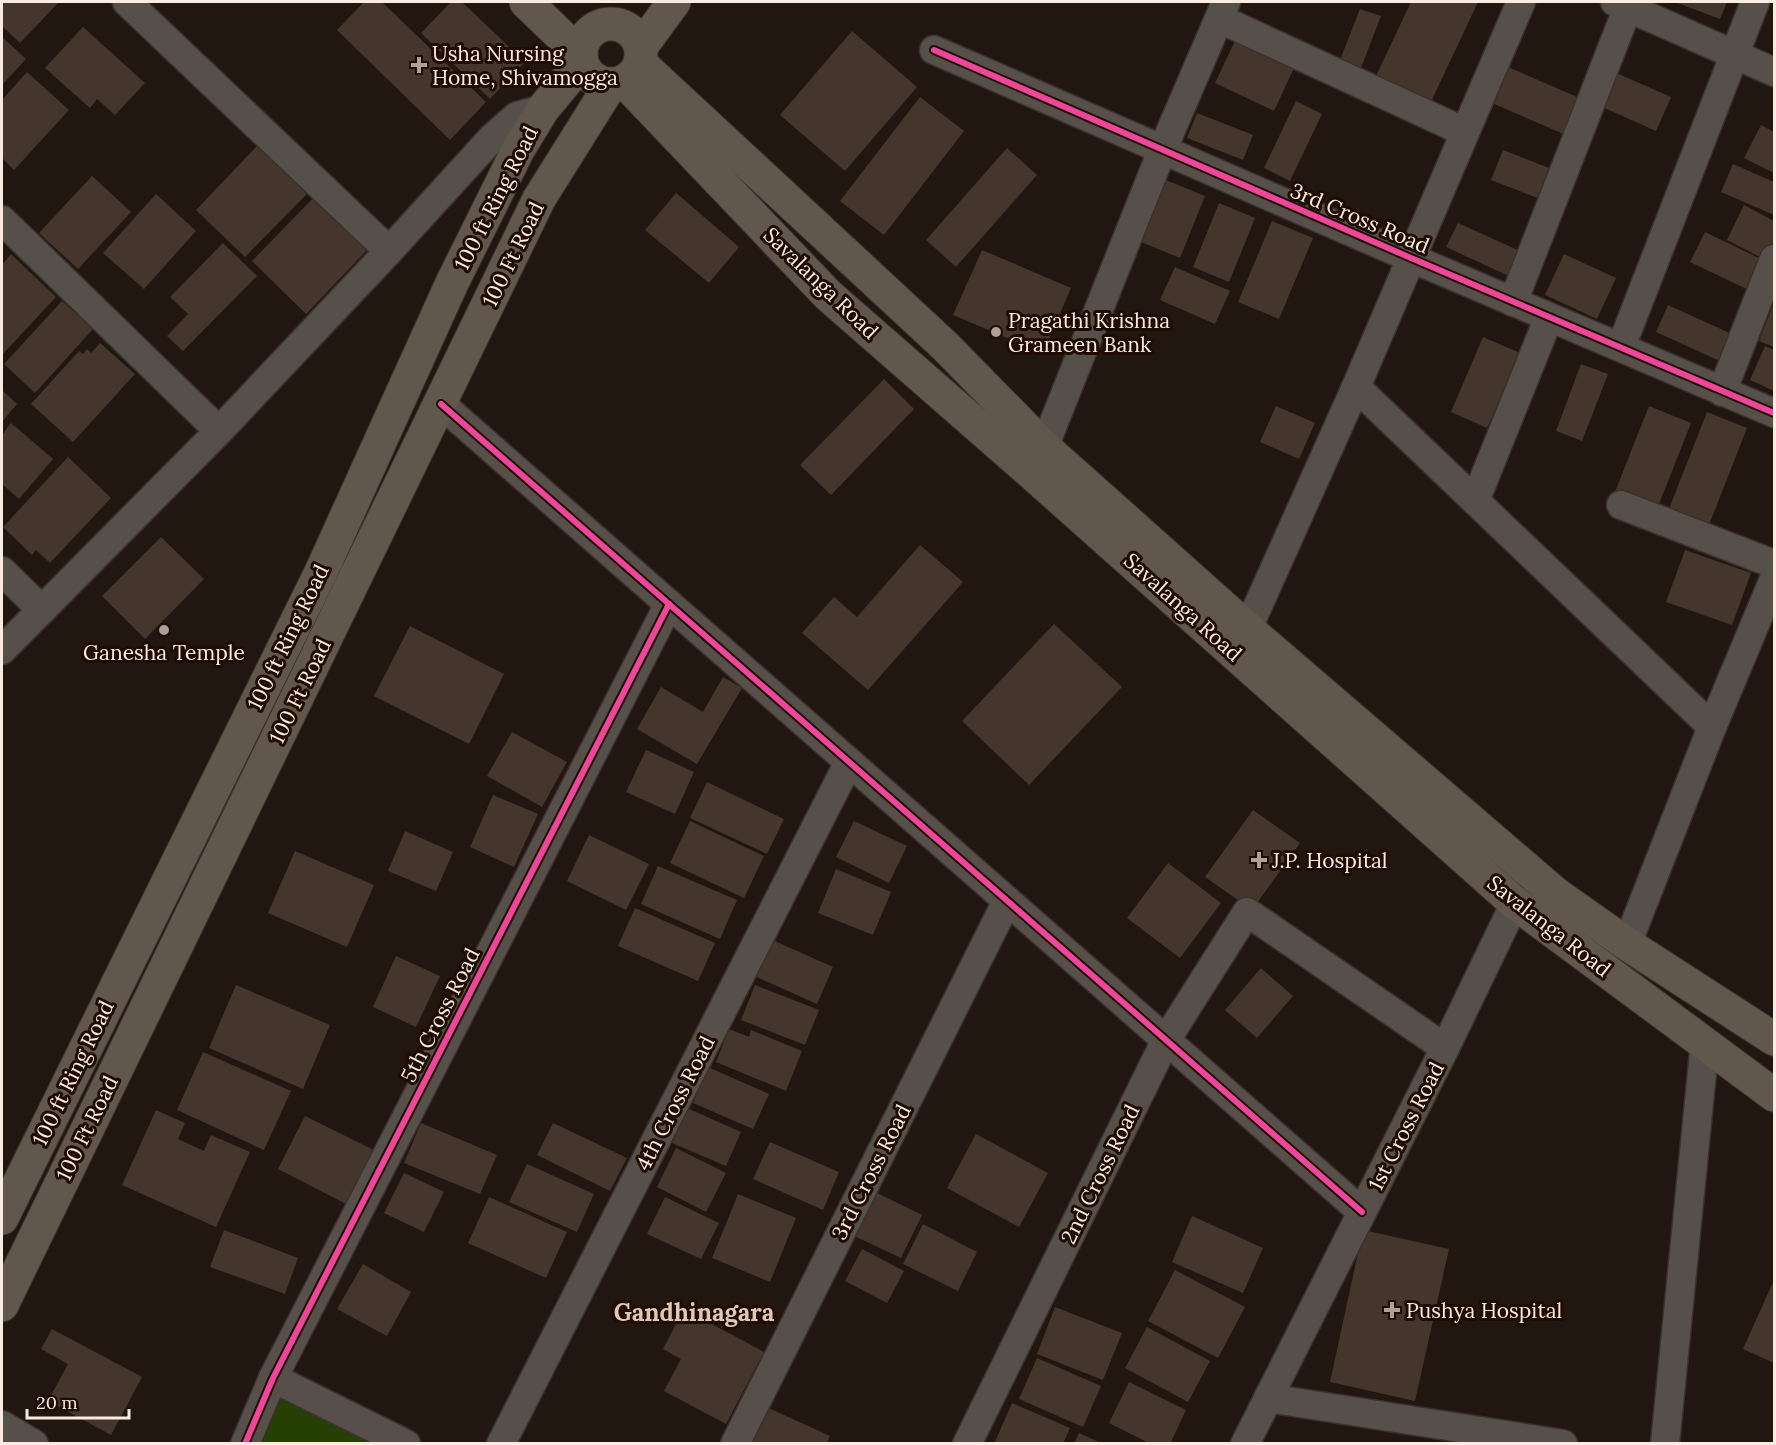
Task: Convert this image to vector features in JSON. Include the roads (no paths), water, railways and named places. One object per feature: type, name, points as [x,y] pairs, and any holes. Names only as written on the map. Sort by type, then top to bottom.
[{"type":"main road","points":[[526,2],[581,58],[585,69],[596,80],[621,41]]},
{"type":"main road","name":"100 Ft Road","points":[[2,1305],[539,199],[621,41],[674,2]]},
{"type":"main road","name":"100 ft Ring Road","points":[[2,1218],[321,570],[457,273],[518,150],[543,109],[581,58],[586,37],[592,30],[601,25],[621,41]]},
{"type":"main road","name":"Savalanga Road","points":[[621,41],[945,346],[1241,641],[1515,903],[1774,1095]]},
{"type":"main road","name":"Savalanga Road","points":[[621,41],[828,295],[1026,468],[1556,894],[1627,944],[1774,1039]]},
{"type":"main road","points":[[828,295],[858,263]]},
{"type":"street","points":[[127,2],[389,251]]},
{"type":"street","points":[[1241,641],[1356,387],[1521,2]]},
{"type":"street","points":[[1622,347],[1733,54],[1755,2]]},
{"type":"street","points":[[1513,302],[1624,3],[1774,72]]},
{"type":"street","points":[[1044,447],[1162,151],[1223,10],[1465,132]]},
{"type":"street","name":"3rd Cross Road","points":[[934,50],[1162,151],[1774,413]]},
{"type":"street","points":[[2,650],[219,431],[492,138],[517,116],[543,109]]},
{"type":"street","points":[[2,220],[219,431]]},
{"type":"street","points":[[1722,392],[1774,259]]},
{"type":"street","points":[[1475,501],[1549,316]]},
{"type":"street","points":[[1356,387],[1712,727]]},
{"type":"street","points":[[441,404],[1362,1212]]},
{"type":"street","points":[[1621,505],[1774,564]]},
{"type":"street","points":[[2,571],[42,610]]},
{"type":"street","points":[[1627,944],[1712,727],[1774,579]]},
{"type":"street","name":"5th Cross Road","points":[[245,1443],[273,1378],[669,604]]},
{"type":"street","name":"4th Cross Road","points":[[501,1443],[849,762]]},
{"type":"street","name":"3rd Cross Road","points":[[735,1443],[1007,901]]},
{"type":"street","name":"1st Cross Road","points":[[1245,1443],[1445,1048],[1515,903]]},
{"type":"street","name":"2nd Cross Road","points":[[967,1443],[1166,1040],[1247,912],[1445,1048]]},
{"type":"street","points":[[1665,1443],[1705,1042]]},
{"type":"street","points":[[273,1378],[406,1443]]},
{"type":"street","points":[[1268,1398],[1563,1443]]},
{"type":"street","points":[[2,1425],[34,1443]]},
{"type":"place","name":"Usha Nursing Home, Shivamogga","points":[[419,65]]},
{"type":"place","name":"Pragathi Krishna Grameen Bank","points":[[996,332]]},
{"type":"place","name":"Ganesha Temple","points":[[164,630]]},
{"type":"place","name":"J.P. Hospital","points":[[1259,860]]},
{"type":"place","name":"Pushya Hospital","points":[[1392,1310]]},
{"type":"district","name":"Gandhinagara","points":[[694,1312]]}]
